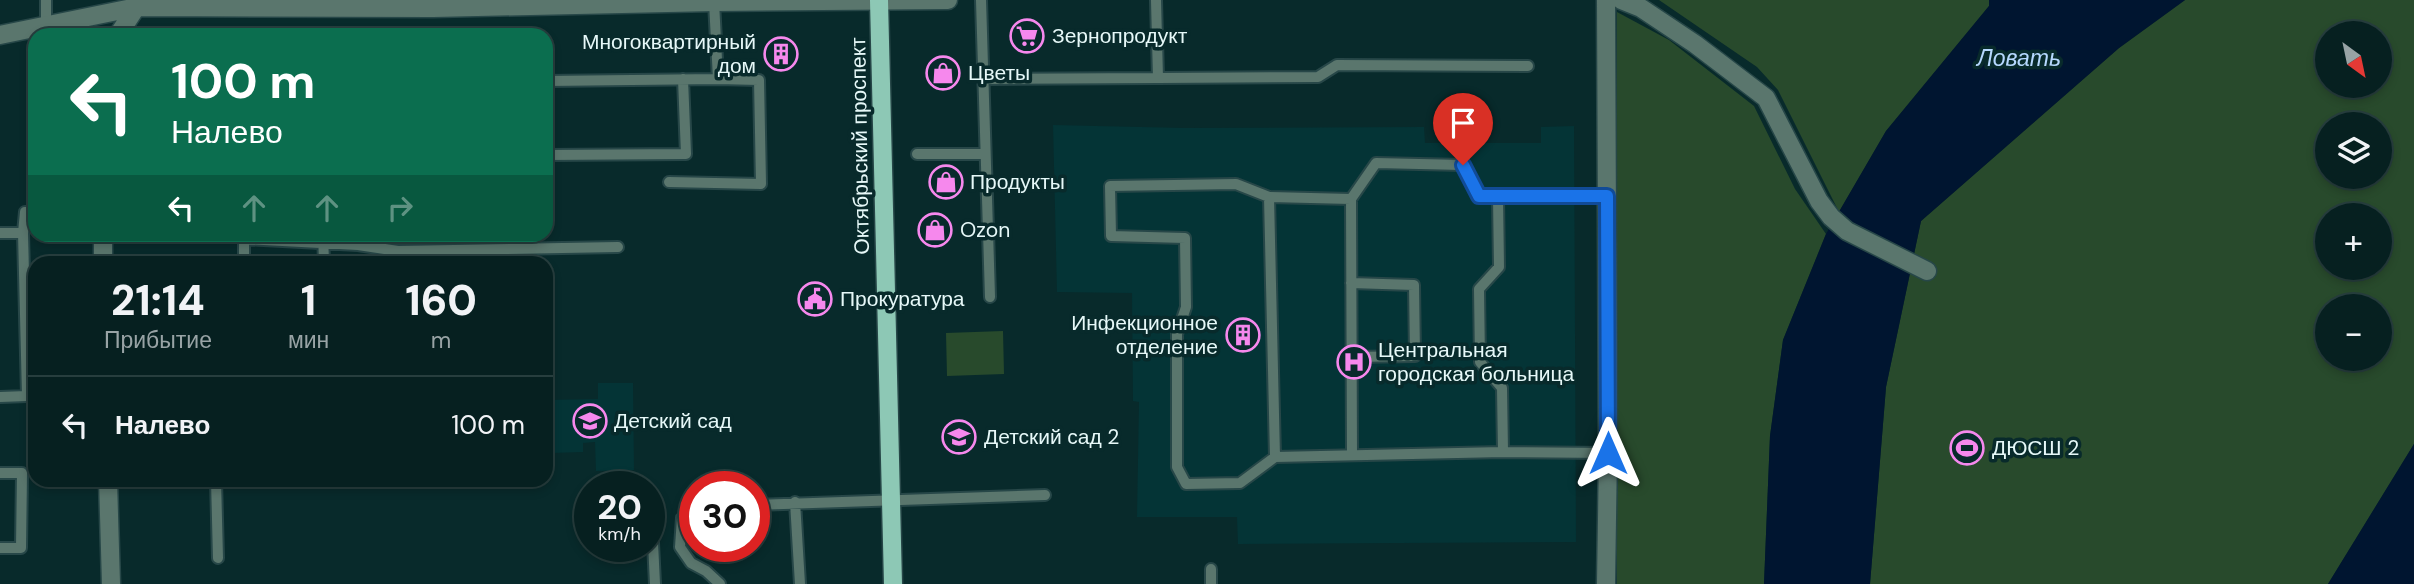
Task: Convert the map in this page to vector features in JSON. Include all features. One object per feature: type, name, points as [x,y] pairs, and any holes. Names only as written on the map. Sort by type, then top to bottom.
[{"type":"main road","name":"Октябрьский проспект","points":[[879,1],[892,584]]},
{"type":"street","points":[[40,28],[139,4],[433,8],[604,2],[948,0]]},
{"type":"street","points":[[1606,0],[1606,584]]},
{"type":"street","points":[[1621,0],[1641,8],[1695,44],[1766,97],[1819,201],[1831,217],[1847,231],[1927,271]]},
{"type":"street","points":[[123,28],[139,4]]},
{"type":"street","points":[[0,35],[28,30]]},
{"type":"street","points":[[108,487],[111,584]]},
{"type":"lane","points":[[46,0],[46,27]]},
{"type":"lane","points":[[981,0],[990,297]]},
{"type":"lane","points":[[1156,0],[1157,78]]},
{"type":"lane","points":[[714,2],[718,79]]},
{"type":"lane","points":[[983,79],[1318,78],[1337,65],[1528,66]]},
{"type":"lane","points":[[553,155],[686,155],[683,79]]},
{"type":"lane","points":[[553,81],[759,80],[761,184],[669,182]]},
{"type":"lane","points":[[917,154],[985,154]]},
{"type":"lane","points":[[1352,455],[1351,199],[1376,163],[1463,165],[1479,196],[1607,196]]},
{"type":"lane","points":[[1351,199],[1269,197],[1236,184],[1110,186],[1111,236],[1185,238],[1186,307],[1177,334],[1177,467],[1186,484],[1240,484],[1275,457],[1503,452],[1608,453]]},
{"type":"lane","points":[[1269,197],[1275,457]]},
{"type":"lane","points":[[1498,197],[1499,267],[1479,289],[1480,362],[1502,388],[1503,452]]},
{"type":"lane","points":[[0,397],[27,396],[23,233],[25,212],[28,212]]},
{"type":"lane","points":[[0,233],[23,233]]},
{"type":"lane","points":[[341,242],[391,256]]},
{"type":"lane","points":[[526,256],[618,247]]},
{"type":"lane","points":[[1351,283],[1414,285],[1415,356],[1352,357]]},
{"type":"lane","points":[[0,473],[22,473],[21,548],[0,548]]},
{"type":"lane","points":[[216,487],[218,558]]},
{"type":"lane","points":[[770,504],[1045,495]]},
{"type":"lane","points":[[795,502],[800,584]]},
{"type":"lane","points":[[654,562],[655,584]]},
{"type":"lane","points":[[690,562],[706,570],[720,584]]},
{"type":"lane","points":[[1211,569],[1211,584]]},
{"type":"shaded area","name":"Центральная городская больница","points":[[1053,125],[1184,128],[1424,127],[1425,143],[1541,143],[1541,127],[1574,126],[1576,542],[1238,544],[1237,517],[1137,517],[1139,402],[1133,401],[1132,293],[1057,292]]},
{"type":"shaded area","name":"Детский сад","points":[[598,383],[633,383],[634,470],[596,471],[595,442],[583,443],[583,452],[553,453],[553,400],[598,399]]},
{"type":"green space","points":[[1659,0],[1989,0],[1989,6],[1886,131],[1839,212],[1778,90],[1757,67]]},
{"type":"green space","points":[[2185,0],[2414,0],[2414,444],[2328,584],[1870,584],[1886,387],[1921,221],[2119,48]]},
{"type":"green space","points":[[1617,12],[1669,40],[1754,106],[1795,189],[1826,234],[1783,340],[1770,436],[1764,584],[1617,584]]},
{"type":"green space","points":[[1003,331],[1004,374],[947,376],[946,333]]},
{"type":"water","name":"Ловать","points":[[1989,0],[2185,0],[2119,48],[1921,221],[1886,387],[1870,584],[1764,584],[1770,436],[1783,340],[1826,234],[1886,131],[1989,6]]},
{"type":"water","points":[[2414,444],[2414,584],[2328,584]]},
{"type":"place","name":"Зернопродукт","points":[[1027,36]]},
{"type":"place","name":"Многоквартирный дом","points":[[781,54]]},
{"type":"place","name":"Цветы","points":[[943,73]]},
{"type":"place","name":"Продукты","points":[[946,182]]},
{"type":"place","name":"Ozon","points":[[935,230]]},
{"type":"place","name":"Прокуратура","points":[[815,299]]},
{"type":"place","name":"Инфекционное отделение","points":[[1243,335]]},
{"type":"place","name":"Центральная городская больница","points":[[1354,362]]},
{"type":"place","name":"Детский сад","points":[[590,421]]},
{"type":"place","name":"Детский сад 2","points":[[959,437]]},
{"type":"place","name":"ДЮСШ 2","points":[[1967,448]]},
{"type":"route","points":[[1463,165],[1479,196],[1607,196],[1608,453]]}]
